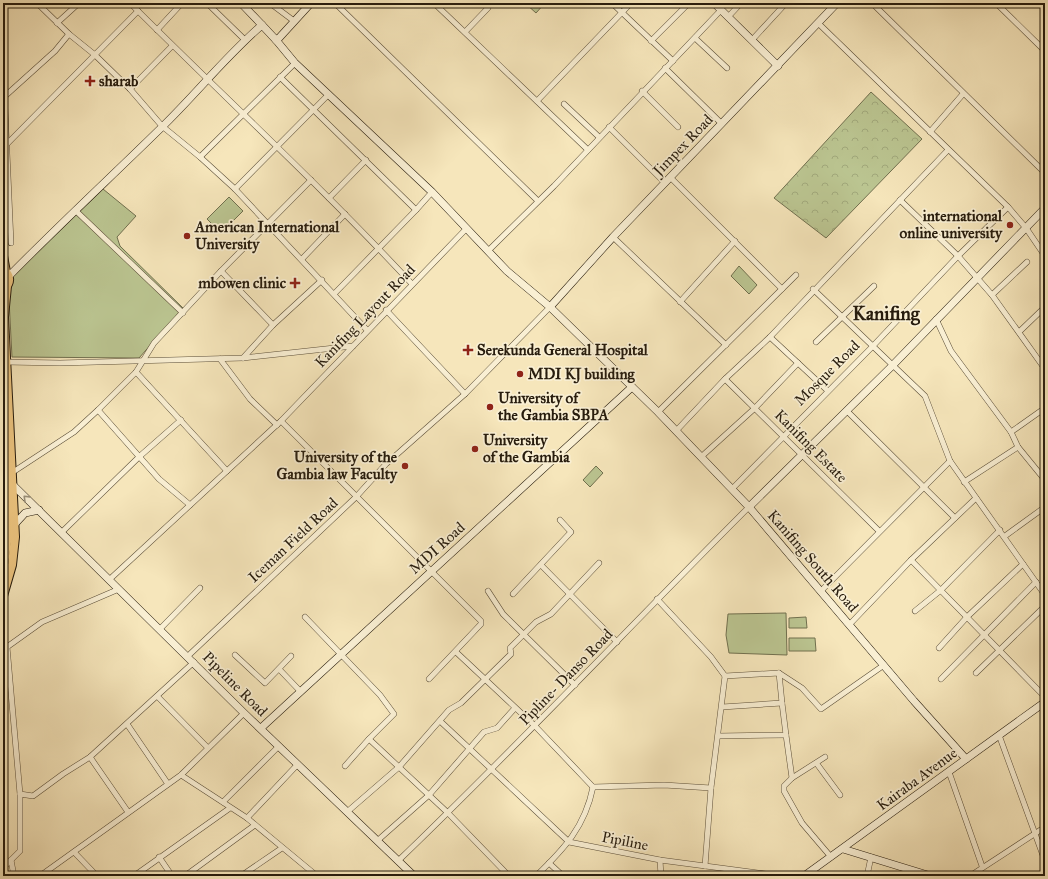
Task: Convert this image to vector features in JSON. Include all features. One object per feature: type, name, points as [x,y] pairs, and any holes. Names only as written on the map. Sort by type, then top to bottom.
[{"type":"main road","points":[[3,256],[9,282],[5,288],[4,317],[14,486],[8,523],[13,558],[3,596]]},
{"type":"main road","points":[[3,417],[8,523],[7,549],[3,573]]},
{"type":"street","points":[[3,9],[9,3]]},
{"type":"street","points":[[37,3],[130,89],[162,126],[200,157],[235,189],[322,280],[367,330]]},
{"type":"street","points":[[57,23],[79,3]]},
{"type":"street","points":[[130,3],[172,46],[244,112],[412,284]]},
{"type":"street","points":[[157,30],[182,3]]},
{"type":"street","points":[[207,3],[245,40]]},
{"type":"street","name":"Kanifing South Road","points":[[241,3],[295,62],[432,192],[466,229],[489,250],[507,271],[550,307],[658,412],[732,489],[966,759]]},
{"type":"street","points":[[270,3],[294,21]]},
{"type":"street","points":[[276,40],[311,3]]},
{"type":"street","points":[[335,3],[538,201]]},
{"type":"street","points":[[434,3],[588,150]]},
{"type":"street","points":[[465,32],[488,8],[482,3]]},
{"type":"street","points":[[612,3],[673,61]]},
{"type":"street","points":[[537,101],[631,3]]},
{"type":"street","points":[[651,41],[689,3]]},
{"type":"street","points":[[714,3],[778,66]]},
{"type":"street","points":[[728,17],[741,3]]},
{"type":"street","points":[[752,40],[786,3]]},
{"type":"street","name":"Jimpex Road","points":[[550,307],[667,180],[838,3]]},
{"type":"street","points":[[872,3],[1045,174]]},
{"type":"street","points":[[996,3],[1045,52]]},
{"type":"street","points":[[489,250],[588,150],[642,91],[673,61],[721,10]]},
{"type":"street","points":[[5,146],[138,11]]},
{"type":"street","points":[[818,23],[1008,207],[1026,228],[1045,256]]},
{"type":"street","points":[[6,273],[75,210],[162,126],[245,40],[262,25]]},
{"type":"street","points":[[4,97],[54,51],[69,34]]},
{"type":"street","points":[[695,38],[727,68]]},
{"type":"street","points":[[130,89],[172,46]]},
{"type":"street","points":[[200,157],[295,62]]},
{"type":"street","points":[[3,64],[5,146],[11,243]]},
{"type":"street","points":[[666,68],[722,124]]},
{"type":"street","points":[[280,77],[416,210]]},
{"type":"street","points":[[642,91],[678,127]]},
{"type":"street","points":[[235,189],[329,94]]},
{"type":"street","points":[[930,132],[963,94]]},
{"type":"street","points":[[564,104],[599,137]]},
{"type":"street","points":[[609,127],[735,241],[782,289]]},
{"type":"street","points":[[676,431],[725,379],[770,337],[813,289],[948,150]]},
{"type":"street","points":[[329,198],[366,160]]},
{"type":"street","points":[[13,472],[74,432],[98,410],[136,372],[154,343],[311,180]]},
{"type":"street","points":[[335,294],[432,192]]},
{"type":"street","points":[[900,200],[958,256],[992,295],[1045,369]]},
{"type":"street","name":"Mosque Road","points":[[732,489],[872,347],[958,256],[1008,207]]},
{"type":"street","points":[[749,507],[892,366],[1045,208]]},
{"type":"street","points":[[75,210],[182,313]]},
{"type":"street","points":[[302,259],[345,214]]},
{"type":"street","name":"Kanifing Layout Road","points":[[110,579],[279,423],[386,310],[466,229]]},
{"type":"street","points":[[613,237],[726,345]]},
{"type":"street","points":[[680,302],[735,241]]},
{"type":"street","points":[[992,295],[1027,262]]},
{"type":"street","points":[[221,272],[272,325]]},
{"type":"street","points":[[658,412],[796,275]]},
{"type":"street","points":[[243,358],[272,325],[322,280]]},
{"type":"street","points":[[816,342],[874,286]]},
{"type":"street","points":[[813,289],[925,396],[950,461],[1005,536],[1045,595]]},
{"type":"street","name":"Iceman Field Road","points":[[188,656],[356,497],[386,464],[465,394],[550,307]]},
{"type":"street","points":[[1019,332],[1045,307]]},
{"type":"street","points":[[386,310],[465,394]]},
{"type":"street","points":[[936,320],[951,351],[1011,432],[1018,447],[1045,480]]},
{"type":"street","points":[[770,337],[828,391]]},
{"type":"street","points":[[6,362],[60,363],[243,358],[353,346]]},
{"type":"street","points":[[220,359],[250,399],[279,423],[432,570],[481,621],[481,624],[456,652],[429,679]]},
{"type":"street","points":[[701,457],[755,408],[798,363]]},
{"type":"street","points":[[136,372],[227,471]]},
{"type":"street","name":"Kanifing Estate","points":[[725,379],[879,531]]},
{"type":"street","name":"MDI Road","points":[[261,728],[632,387]]},
{"type":"street","points":[[1011,432],[1045,408]]},
{"type":"street","points":[[98,410],[159,479],[190,505]]},
{"type":"street","points":[[847,411],[955,518]]},
{"type":"street","points":[[62,532],[140,456],[181,420]]},
{"type":"street","points":[[964,482],[1018,447]]},
{"type":"street","points":[[821,591],[950,461]]},
{"type":"street","name":"Pipeline Road","points":[[14,486],[110,579],[244,713],[414,876]]},
{"type":"street","points":[[850,624],[911,560],[976,498]]},
{"type":"street","name":"Pipline- Danso Road","points":[[398,861],[492,770],[575,686],[657,599],[749,507]]},
{"type":"street","points":[[1005,536],[1045,507]]},
{"type":"street","points":[[8,523],[25,513],[39,510]]},
{"type":"street","points":[[513,594],[571,532],[560,520]]},
{"type":"street","points":[[915,611],[941,590],[1000,530]]},
{"type":"street","points":[[911,560],[1045,697]]},
{"type":"street","points":[[347,812],[399,767],[449,710],[461,703],[511,654],[510,648],[523,633],[536,622],[551,614],[599,563]]},
{"type":"street","points":[[939,648],[966,617],[1023,564]]},
{"type":"street","points":[[541,565],[617,642]]},
{"type":"street","points":[[940,679],[1036,582]]},
{"type":"street","points":[[160,629],[200,588]]},
{"type":"street","points":[[3,868],[20,851],[20,794],[5,648],[42,622],[119,589]]},
{"type":"street","points":[[488,591],[503,614],[575,686]]},
{"type":"street","points":[[657,599],[711,657],[725,676],[711,788],[705,866]]},
{"type":"street","points":[[976,673],[1045,606]]},
{"type":"street","points":[[305,617],[380,695],[394,714],[369,739],[346,766]]},
{"type":"street","points":[[456,652],[484,680],[535,726],[593,787],[664,785],[711,788]]},
{"type":"street","points":[[235,654],[263,682],[266,682],[291,656]]},
{"type":"street","points":[[20,794],[33,796],[62,774],[90,757],[158,697],[194,662]]},
{"type":"street","points":[[725,676],[779,673],[802,688],[821,709],[884,665]]},
{"type":"street","points":[[279,668],[300,691]]},
{"type":"street","points":[[779,673],[792,778]]},
{"type":"street","points":[[158,697],[208,748]]},
{"type":"street","name":"Kairaba Avenue","points":[[804,876],[1045,702]]},
{"type":"street","points":[[722,707],[782,703]]},
{"type":"street","points":[[377,841],[429,795],[486,730],[497,728],[515,708]]},
{"type":"street","points":[[40,876],[181,775],[244,713]]},
{"type":"street","points":[[440,721],[570,842]]},
{"type":"street","points":[[127,724],[168,784]]},
{"type":"street","points":[[718,736],[786,735]]},
{"type":"street","points":[[999,735],[1045,861]]},
{"type":"street","points":[[369,739],[448,813],[509,876]]},
{"type":"street","points":[[223,802],[279,746]]},
{"type":"street","points":[[90,757],[128,812]]},
{"type":"street","points":[[826,757],[817,764],[792,778],[784,786],[786,796],[802,823],[830,857]]},
{"type":"street","points":[[247,818],[298,764]]},
{"type":"street","points":[[817,764],[840,796]]},
{"type":"street","points":[[949,772],[982,866]]},
{"type":"street","points":[[181,775],[247,818],[315,874]]},
{"type":"street","points":[[536,876],[570,842],[590,805],[593,787]]},
{"type":"street","points":[[134,876],[230,808]]},
{"type":"street","points":[[186,876],[255,825]]},
{"type":"street","points":[[970,876],[982,866],[1045,827]]},
{"type":"street","name":"Pipiline","points":[[570,842],[660,860],[781,876]]},
{"type":"street","points":[[242,876],[282,848]]},
{"type":"street","points":[[843,848],[931,876]]},
{"type":"street","points":[[74,852],[97,876]]},
{"type":"street","points":[[159,857],[172,876]]},
{"type":"street","points":[[867,876],[871,857]]},
{"type":"street","points":[[11,860],[14,876]]},
{"type":"street","points":[[660,860],[661,876]]},
{"type":"street","points":[[549,863],[563,876]]},
{"type":"street","points":[[307,876],[315,874]]},
{"type":"green space","points":[[525,3],[545,3],[536,13]]},
{"type":"green space","points":[[871,92],[922,139],[826,238],[774,198]]},
{"type":"green space","points":[[103,189],[136,216],[117,237],[120,246],[183,308],[139,358],[12,357],[8,280]]},
{"type":"green space","points":[[229,197],[243,211],[221,233],[207,219]]},
{"type":"green space","points":[[739,266],[757,285],[749,294],[731,276]]},
{"type":"green space","points":[[596,466],[603,473],[590,487],[583,480]]},
{"type":"green space","points":[[786,613],[787,655],[729,653],[726,635],[728,614]]},
{"type":"green space","points":[[806,617],[807,628],[789,628],[789,618]]},
{"type":"green space","points":[[789,638],[815,638],[816,651],[789,651]]},
{"type":"place","name":"sharab","points":[[90,81]]},
{"type":"place","name":"international online university","points":[[1010,225]]},
{"type":"place","name":"American International University","points":[[187,236]]},
{"type":"place","name":"mbowen clinic","points":[[295,283]]},
{"type":"place","name":"Serekunda General Hospital","points":[[468,350]]},
{"type":"place","name":"MDI KJ building","points":[[520,374]]},
{"type":"place","name":"University of the Gambia SBPA","points":[[490,407]]},
{"type":"place","name":"University of the Gambia","points":[[475,449]]},
{"type":"place","name":"University of the Gambia law Faculty","points":[[405,466]]},
{"type":"district","name":"Kanifing","points":[[886,313]]}]
